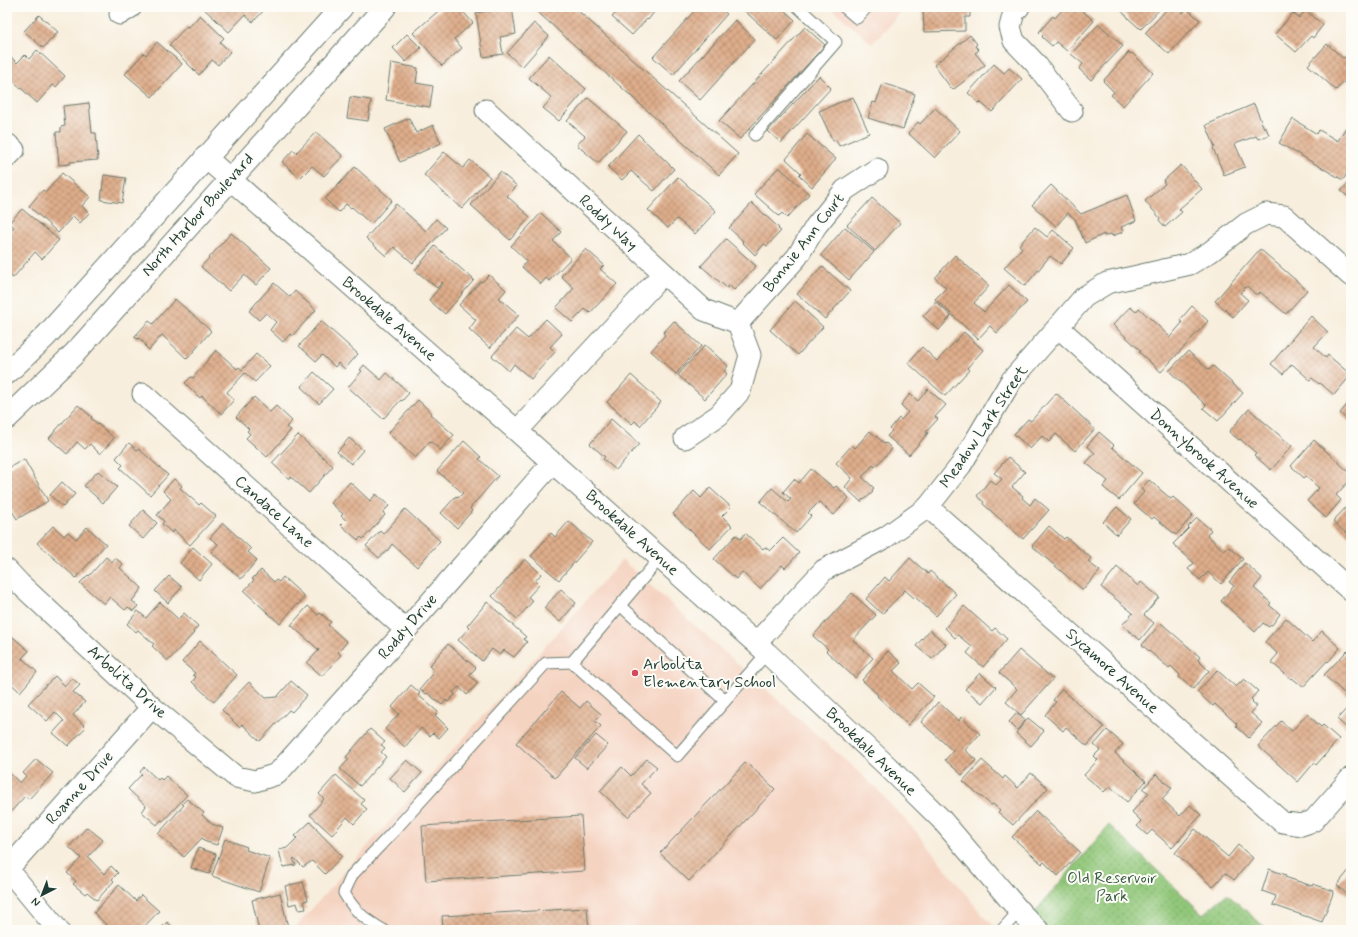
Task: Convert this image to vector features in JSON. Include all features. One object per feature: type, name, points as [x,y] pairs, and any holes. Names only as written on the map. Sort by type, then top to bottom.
[{"type":"main road","name":"North Harbor Boulevard","points":[[7,373],[46,336],[342,7]]},
{"type":"main road","name":"North Harbor Boulevard","points":[[7,418],[74,354],[385,7]]},
{"type":"street","points":[[1019,7],[1014,12],[1010,27],[1014,41],[1035,63],[1072,111]]},
{"type":"street","name":"Roddy Way","points":[[486,110],[704,310],[738,323]]},
{"type":"street","name":"Brookdale Avenue","points":[[206,157],[762,648],[941,819],[1019,911],[1038,930]]},
{"type":"street","name":"Bonnie Ann Court","points":[[738,323],[798,257],[816,226],[845,190],[877,169]]},
{"type":"street","name":"Meadow Lark Street","points":[[762,648],[824,570],[886,537],[928,507],[961,465],[1011,381],[1084,298],[1107,283],[1190,264],[1210,252],[1246,224],[1266,214],[1284,216],[1351,276]]},
{"type":"street","points":[[518,431],[663,274]]},
{"type":"street","points":[[685,438],[719,415],[740,391],[750,355],[738,323]]},
{"type":"street","name":"Donnybrook Avenue","points":[[1058,327],[1351,591]]},
{"type":"street","name":"Candace Lane","points":[[143,394],[406,630]]},
{"type":"street","name":"Roddy Drive","points":[[255,781],[277,774],[406,630],[553,462]]},
{"type":"street","name":"Sycamore Avenue","points":[[928,507],[1282,822],[1301,825],[1313,821],[1351,778]]},
{"type":"street","name":"Arbolita Drive","points":[[7,570],[20,584],[152,707],[236,777],[255,781]]},
{"type":"street","name":"Roanne Drive","points":[[7,869],[152,707]]},
{"type":"street","points":[[7,869],[58,930]]},
{"type":"lane","points":[[755,135],[836,42],[798,7]]},
{"type":"lane","points":[[844,7],[857,18],[867,7]]},
{"type":"lane","points":[[572,662],[660,558]]},
{"type":"lane","points":[[620,605],[725,701]]},
{"type":"lane","points":[[383,930],[365,918],[351,904],[344,893],[352,875],[546,663],[572,662],[677,756],[725,701],[762,648]]},
{"type":"lane","points":[[1002,930],[1019,911]]},
{"type":"shaded area","points":[[830,7],[905,7],[872,44]]},
{"type":"shaded area","name":"Arbolita Elementary School","points":[[622,560],[875,787],[917,833],[980,912],[998,930],[293,930]]},
{"type":"green space","name":"Old Reservoir Park","points":[[1109,825],[1203,914],[1227,894],[1268,930],[1039,930],[1028,920]]},
{"type":"building","points":[[202,7],[267,7],[253,22],[245,15],[229,32]]},
{"type":"building","points":[[443,7],[459,7],[473,23],[454,39],[462,48],[442,66],[413,33]]},
{"type":"building","points":[[512,7],[516,34],[500,37],[503,54],[483,57],[476,13]]},
{"type":"building","points":[[532,7],[574,7],[738,154],[719,175]]},
{"type":"building","points":[[601,7],[611,7],[607,12]]},
{"type":"building","points":[[621,7],[658,7],[648,20],[647,19],[632,35],[612,17]]},
{"type":"building","points":[[698,7],[719,7],[727,14],[673,75],[653,57]]},
{"type":"building","points":[[740,7],[781,7],[795,20],[777,40]]},
{"type":"building","points":[[923,7],[970,7],[970,17],[965,17],[965,31],[924,32]]},
{"type":"building","points":[[1065,7],[1078,7],[1094,21],[1067,51],[1056,42],[1052,46],[1042,37],[1043,36],[1039,32],[1053,16],[1055,18]]},
{"type":"building","points":[[1162,7],[1141,29],[1118,8]]},
{"type":"building","points":[[1169,7],[1177,7],[1183,13],[1187,9],[1200,20],[1169,54],[1145,33]]},
{"type":"building","points":[[1306,10],[1323,25],[1313,38],[1311,36],[1296,52],[1275,34],[1293,13],[1299,18]]},
{"type":"building","points":[[39,15],[58,32],[43,48],[24,31]]},
{"type":"building","points":[[200,15],[224,38],[220,42],[230,52],[218,65],[212,60],[199,75],[169,45]]},
{"type":"building","points":[[735,20],[755,39],[700,100],[679,81]]},
{"type":"building","points":[[534,23],[549,36],[522,67],[507,53]]},
{"type":"building","points":[[1099,24],[1123,46],[1091,80],[1079,69],[1083,64],[1071,54]]},
{"type":"building","points":[[805,27],[825,45],[740,139],[719,121]]},
{"type":"building","points":[[407,34],[421,48],[406,62],[393,48]]},
{"type":"building","points":[[970,35],[977,44],[975,46],[979,50],[975,53],[985,65],[954,89],[951,88],[934,65]]},
{"type":"building","points":[[157,42],[182,64],[152,97],[125,74],[144,53],[146,55]]},
{"type":"building","points":[[1327,44],[1343,58],[1345,57],[1349,61],[1345,66],[1351,71],[1345,81],[1336,90],[1308,65]]},
{"type":"building","points":[[37,50],[65,76],[56,87],[53,85],[37,103],[10,78],[7,82],[7,62],[11,57],[17,63],[25,55],[29,59]]},
{"type":"building","points":[[1129,52],[1131,54],[1132,53],[1153,73],[1123,106],[1111,95],[1114,92],[1103,81]]},
{"type":"building","points":[[549,55],[586,89],[559,121],[543,108],[552,98],[529,78]]},
{"type":"building","points":[[391,63],[418,68],[416,83],[433,86],[430,107],[386,100]]},
{"type":"building","points":[[994,64],[1004,73],[1009,68],[1022,79],[992,112],[968,93]]},
{"type":"building","points":[[819,76],[831,88],[781,143],[768,131]]},
{"type":"building","points":[[883,83],[915,94],[903,129],[868,118],[873,102],[876,103]]},
{"type":"building","points":[[350,97],[371,100],[368,121],[347,118]]},
{"type":"building","points":[[853,97],[869,133],[839,146],[836,140],[833,141],[819,111]]},
{"type":"building","points":[[588,98],[627,131],[598,163],[577,145],[585,136],[567,121]]},
{"type":"building","points":[[89,103],[92,133],[96,133],[98,160],[70,162],[70,164],[59,165],[56,132],[61,132],[61,127],[65,126],[63,106]]},
{"type":"building","points":[[1254,104],[1264,128],[1266,128],[1269,135],[1258,139],[1256,136],[1235,144],[1245,167],[1224,175],[1213,148],[1215,147],[1206,125]]},
{"type":"building","points":[[935,108],[960,131],[935,158],[908,133],[918,122],[920,124]]},
{"type":"building","points":[[409,118],[416,133],[433,125],[441,143],[400,162],[385,129]]},
{"type":"building","points":[[1293,119],[1317,134],[1319,130],[1338,141],[1346,127],[1351,129],[1351,167],[1343,180],[1279,143]]},
{"type":"building","points":[[316,132],[343,156],[324,176],[312,166],[300,178],[282,162],[293,150],[296,153]]},
{"type":"building","points":[[638,134],[674,169],[654,191],[631,171],[622,180],[608,167]]},
{"type":"building","points":[[807,134],[836,159],[812,187],[799,175],[801,173],[786,159]]},
{"type":"building","points":[[444,152],[463,168],[470,160],[490,177],[462,209],[424,175]]},
{"type":"building","points":[[1181,165],[1202,189],[1179,209],[1182,212],[1165,227],[1159,220],[1160,218],[1145,201],[1165,184],[1163,181]]},
{"type":"building","points":[[355,167],[392,200],[371,224],[352,207],[351,208],[346,204],[339,212],[325,199]]},
{"type":"building","points":[[779,167],[809,194],[787,218],[782,213],[779,216],[754,194]]},
{"type":"building","points":[[500,172],[517,186],[507,196],[530,217],[510,240],[471,205]]},
{"type":"building","points":[[62,173],[90,197],[82,206],[89,213],[80,223],[73,216],[58,233],[29,206],[43,190],[46,192]]},
{"type":"building","points":[[104,175],[126,178],[122,203],[101,200]]},
{"type":"building","points":[[678,177],[716,211],[695,234],[677,219],[668,228],[648,210]]},
{"type":"building","points":[[1351,180],[1351,199],[1341,191]]},
{"type":"building","points":[[1051,185],[1081,214],[1127,195],[1136,221],[1121,227],[1123,232],[1112,236],[1111,234],[1104,236],[1104,234],[1085,243],[1075,219],[1068,213],[1056,226],[1032,205]]},
{"type":"building","points":[[872,198],[900,223],[875,251],[847,225]]},
{"type":"building","points":[[752,203],[781,231],[767,246],[764,244],[755,255],[729,228]]},
{"type":"building","points":[[396,204],[426,231],[436,219],[446,228],[413,263],[394,247],[386,256],[366,238]]},
{"type":"building","points":[[22,209],[59,240],[42,259],[35,252],[13,278],[7,273],[7,235],[14,227],[9,223]]},
{"type":"building","points":[[541,213],[561,232],[553,241],[571,258],[549,281],[546,278],[541,284],[522,267],[527,261],[511,246]]},
{"type":"building","points":[[845,227],[874,252],[849,280],[821,255]]},
{"type":"building","points":[[1035,227],[1047,237],[1053,230],[1074,248],[1061,264],[1050,256],[1025,286],[1004,268],[1022,248],[1019,245]]},
{"type":"building","points":[[231,233],[271,268],[256,285],[244,275],[229,291],[201,267]]},
{"type":"building","points":[[726,239],[756,266],[734,290],[729,285],[727,288],[701,266]]},
{"type":"building","points":[[435,246],[474,280],[445,314],[429,300],[443,283],[442,282],[437,288],[415,270]]},
{"type":"building","points":[[586,249],[604,265],[600,269],[617,284],[590,313],[585,309],[572,322],[556,308],[574,288],[561,276]]},
{"type":"building","points":[[1260,249],[1307,290],[1286,314],[1260,292],[1255,294],[1247,286],[1240,293],[1248,300],[1233,317],[1215,301]]},
{"type":"building","points":[[955,255],[989,286],[974,303],[984,312],[1009,285],[1027,302],[997,333],[990,326],[978,339],[935,299],[946,288],[935,278]]},
{"type":"building","points":[[822,266],[850,291],[825,319],[797,294]]},
{"type":"building","points":[[489,275],[506,290],[499,298],[519,315],[490,348],[469,329],[476,320],[459,305],[481,281],[482,282]]},
{"type":"building","points":[[274,283],[290,297],[295,291],[316,310],[292,336],[290,334],[283,342],[270,330],[276,322],[266,313],[259,320],[249,311]]},
{"type":"building","points":[[175,299],[211,331],[187,359],[162,335],[149,350],[139,338],[134,337],[149,321],[153,324]]},
{"type":"building","points":[[795,301],[823,327],[798,355],[770,330]]},
{"type":"building","points":[[936,302],[951,316],[939,330],[923,316]]},
{"type":"building","points":[[1192,306],[1208,321],[1161,372],[1113,325],[1130,307],[1136,312],[1139,308],[1170,337],[1182,323],[1180,320]]},
{"type":"building","points":[[1311,316],[1328,332],[1314,347],[1326,358],[1328,355],[1351,375],[1334,395],[1312,378],[1310,380],[1292,364],[1283,374],[1271,364]]},
{"type":"building","points":[[546,319],[562,334],[550,347],[555,352],[531,379],[514,364],[509,371],[492,356],[516,329],[528,339]]},
{"type":"building","points":[[321,321],[358,354],[345,369],[338,363],[335,367],[322,355],[316,361],[299,346]]},
{"type":"building","points":[[674,321],[701,346],[676,374],[651,351],[665,335],[663,333]]},
{"type":"building","points":[[964,332],[983,350],[967,368],[969,370],[945,396],[908,363],[922,347],[937,361]]},
{"type":"building","points":[[705,345],[728,366],[724,371],[727,374],[705,399],[678,375]]},
{"type":"building","points":[[216,350],[237,369],[239,367],[242,370],[256,354],[270,366],[255,382],[245,373],[227,392],[234,400],[221,414],[202,396],[200,398],[185,383],[191,377],[193,378]]},
{"type":"building","points":[[1188,351],[1209,370],[1213,366],[1243,393],[1218,421],[1203,408],[1206,405],[1169,371]]},
{"type":"building","points":[[364,365],[381,380],[387,373],[409,393],[383,419],[348,387],[362,371],[360,370]]},
{"type":"building","points":[[314,372],[333,389],[319,404],[301,387]]},
{"type":"building","points":[[631,375],[661,402],[640,426],[635,421],[632,424],[607,402]]},
{"type":"building","points":[[928,389],[946,405],[935,417],[938,419],[926,432],[928,433],[909,455],[887,436],[892,431],[890,429],[899,418],[901,420],[908,412],[901,405],[910,394],[918,401]]},
{"type":"building","points":[[1056,393],[1095,429],[1075,451],[1056,434],[1049,442],[1042,436],[1030,449],[1014,434],[1028,419],[1031,421]]},
{"type":"building","points":[[254,397],[270,412],[276,406],[292,421],[286,427],[291,430],[267,457],[246,438],[250,434],[247,431],[249,429],[236,417]]},
{"type":"building","points":[[418,400],[432,413],[430,414],[454,435],[440,450],[430,441],[415,458],[388,433]]},
{"type":"building","points":[[1351,400],[1351,423],[1340,413]]},
{"type":"building","points":[[78,405],[114,438],[100,454],[90,444],[85,449],[77,442],[67,454],[49,438]]},
{"type":"building","points":[[1249,409],[1292,446],[1271,470],[1254,455],[1256,453],[1240,439],[1239,440],[1229,432]]},
{"type":"building","points":[[611,419],[639,444],[616,470],[603,459],[605,457],[590,444]]},
{"type":"building","points":[[870,431],[892,449],[875,467],[873,465],[862,477],[874,488],[872,490],[873,492],[861,502],[845,487],[852,478],[836,463],[852,445],[855,448]]},
{"type":"building","points":[[1099,432],[1114,445],[1112,447],[1142,473],[1119,500],[1103,487],[1108,481],[1086,463],[1095,453],[1087,446]]},
{"type":"building","points":[[298,435],[333,466],[309,493],[291,477],[289,479],[272,463]]},
{"type":"building","points":[[349,438],[363,450],[351,464],[337,452]]},
{"type":"building","points":[[1314,440],[1351,474],[1351,479],[1336,495],[1341,500],[1326,518],[1307,501],[1319,488],[1305,476],[1304,478],[1291,466]]},
{"type":"building","points":[[464,441],[481,457],[479,459],[498,476],[470,508],[472,511],[457,528],[441,513],[456,496],[458,498],[463,493],[437,471]]},
{"type":"building","points":[[129,443],[137,450],[139,449],[168,475],[150,495],[120,468],[123,465],[116,458]]},
{"type":"building","points":[[1008,457],[1025,472],[1012,487],[1023,496],[1022,498],[1030,505],[1035,498],[1049,510],[1023,539],[983,504],[984,502],[977,496],[990,480],[996,485],[1002,479],[994,473]]},
{"type":"building","points":[[24,459],[48,501],[17,519],[7,503],[7,469]]},
{"type":"building","points":[[811,469],[834,488],[836,486],[849,498],[834,515],[819,502],[808,513],[811,516],[796,533],[760,502],[772,488],[788,502],[791,499],[783,492],[794,479],[799,483]]},
{"type":"building","points":[[98,471],[117,487],[103,503],[84,486]]},
{"type":"building","points":[[174,479],[182,486],[180,488],[199,505],[201,503],[216,516],[190,545],[174,530],[172,533],[162,524],[164,521],[157,515],[171,499],[163,491]]},
{"type":"building","points":[[1149,480],[1171,499],[1173,497],[1193,515],[1176,535],[1154,517],[1152,519],[1134,504],[1144,492],[1141,489]]},
{"type":"building","points":[[62,482],[75,494],[63,507],[50,495]]},
{"type":"building","points":[[350,482],[370,501],[376,494],[389,506],[383,512],[385,515],[363,539],[361,537],[358,540],[341,525],[346,520],[341,516],[343,514],[331,503]]},
{"type":"building","points":[[710,488],[731,507],[722,516],[732,526],[710,549],[673,514],[694,491],[701,498]]},
{"type":"building","points":[[1351,502],[1351,540],[1349,538],[1350,537],[1333,521]]},
{"type":"building","points":[[1117,507],[1131,519],[1117,535],[1103,522]]},
{"type":"building","points":[[405,509],[440,541],[417,567],[392,544],[379,558],[366,546],[380,531],[383,534]]},
{"type":"building","points":[[143,510],[157,523],[143,539],[129,526]]},
{"type":"building","points":[[1197,518],[1211,530],[1207,535],[1224,551],[1229,547],[1243,559],[1221,584],[1208,572],[1200,580],[1188,569],[1194,563],[1173,544]]},
{"type":"building","points":[[569,521],[592,542],[559,580],[531,556],[551,533],[555,537]]},
{"type":"building","points":[[223,523],[251,549],[248,552],[257,560],[241,579],[211,552],[218,544],[210,538]]},
{"type":"building","points":[[53,526],[64,536],[68,532],[76,539],[87,527],[106,544],[76,578],[37,543]]},
{"type":"building","points":[[1049,526],[1064,539],[1066,537],[1091,558],[1088,562],[1100,571],[1083,590],[1032,546]]},
{"type":"building","points":[[745,533],[763,549],[765,547],[770,551],[783,538],[799,553],[785,568],[782,565],[760,589],[742,572],[736,579],[714,559],[736,535],[741,539]]},
{"type":"building","points":[[193,547],[212,564],[199,580],[180,563]]},
{"type":"building","points":[[106,557],[112,562],[115,558],[123,564],[120,568],[142,588],[132,601],[138,606],[133,611],[128,607],[125,610],[110,597],[104,604],[80,583],[88,575],[89,576]]},
{"type":"building","points":[[910,558],[928,574],[930,571],[956,594],[936,616],[905,590],[882,614],[866,599],[885,577],[889,581]]},
{"type":"building","points":[[525,559],[541,574],[535,581],[539,585],[528,597],[533,601],[517,619],[492,596]]},
{"type":"building","points":[[1245,563],[1262,578],[1254,588],[1271,603],[1269,605],[1280,614],[1272,625],[1269,627],[1263,623],[1255,632],[1221,601],[1234,586],[1229,582]]},
{"type":"building","points":[[1117,567],[1138,586],[1141,582],[1159,597],[1144,615],[1154,623],[1140,640],[1122,625],[1133,613],[1101,587]]},
{"type":"building","points":[[261,570],[274,582],[276,580],[279,582],[283,577],[305,597],[280,624],[244,591],[254,580],[252,579]]},
{"type":"building","points":[[169,576],[182,587],[168,603],[155,591]]},
{"type":"building","points":[[561,589],[576,603],[560,622],[544,608]]},
{"type":"building","points":[[852,593],[876,615],[853,640],[873,658],[855,678],[826,651],[828,649],[813,636]]},
{"type":"building","points":[[160,602],[178,619],[184,613],[198,626],[193,632],[194,633],[168,661],[152,646],[154,644],[138,630],[136,632],[127,624],[138,611],[146,618]]},
{"type":"building","points":[[487,602],[526,637],[524,639],[527,642],[514,657],[504,650],[500,655],[492,649],[482,661],[458,640],[469,628],[467,626]]},
{"type":"building","points":[[308,606],[318,615],[320,613],[331,622],[328,625],[347,642],[338,652],[341,655],[322,676],[307,663],[319,650],[291,625]]},
{"type":"building","points":[[964,606],[992,631],[995,628],[1007,639],[983,667],[967,653],[972,647],[958,635],[955,638],[945,628]]},
{"type":"building","points":[[1286,618],[1312,642],[1322,631],[1340,648],[1303,687],[1271,662],[1278,654],[1265,642]]},
{"type":"building","points":[[1161,623],[1200,657],[1198,660],[1209,671],[1193,689],[1179,677],[1180,675],[1171,666],[1169,668],[1142,645]]},
{"type":"building","points":[[930,630],[946,644],[932,659],[916,646]]},
{"type":"building","points":[[7,632],[29,651],[22,658],[37,672],[20,692],[7,680]]},
{"type":"building","points":[[200,641],[237,675],[214,702],[192,682],[196,677],[193,675],[195,673],[182,662]]},
{"type":"building","points":[[448,644],[476,668],[469,675],[478,683],[467,695],[459,687],[453,692],[455,695],[448,702],[446,700],[442,705],[420,689],[433,674],[431,673],[433,670],[429,666]]},
{"type":"building","points":[[1019,650],[1053,679],[1021,715],[1006,702],[1017,689],[999,673]]},
{"type":"building","points":[[888,651],[901,663],[893,671],[912,689],[918,683],[934,697],[908,725],[862,680]]},
{"type":"building","points":[[1347,651],[1351,654],[1351,699],[1324,675]]},
{"type":"building","points":[[1217,670],[1236,687],[1244,679],[1258,691],[1251,699],[1257,706],[1251,713],[1262,723],[1249,738],[1236,726],[1237,724],[1215,704],[1213,706],[1197,692]]},
{"type":"building","points":[[980,673],[996,687],[982,703],[965,689]]},
{"type":"building","points":[[55,676],[65,686],[72,678],[80,685],[73,692],[85,702],[73,715],[86,727],[68,746],[53,733],[64,721],[55,712],[47,721],[28,704]]},
{"type":"building","points":[[291,681],[307,695],[292,712],[289,710],[260,741],[242,724],[239,727],[222,710],[249,682],[266,698],[277,697]]},
{"type":"building","points":[[411,685],[420,693],[418,695],[438,712],[435,715],[448,728],[439,738],[433,733],[430,736],[421,728],[405,747],[385,729],[399,714],[392,707]]},
{"type":"building","points":[[1062,689],[1104,727],[1087,746],[1066,727],[1063,731],[1045,715],[1056,702],[1053,700]]},
{"type":"building","points":[[561,692],[580,708],[586,701],[601,714],[595,721],[601,726],[555,778],[516,743]]},
{"type":"building","points":[[938,702],[959,721],[961,717],[980,734],[965,750],[976,760],[962,775],[945,760],[953,751],[921,722]]},
{"type":"building","points":[[1351,704],[1351,729],[1350,731],[1337,719]]},
{"type":"building","points":[[1017,713],[1026,720],[1017,730],[1009,722]]},
{"type":"building","points":[[1307,714],[1321,727],[1323,725],[1339,739],[1316,765],[1314,763],[1298,782],[1258,746],[1281,721],[1292,731]]},
{"type":"building","points":[[1028,718],[1044,731],[1031,746],[1016,733]]},
{"type":"building","points":[[370,729],[385,742],[381,745],[385,748],[381,752],[386,757],[360,786],[340,769],[349,759],[346,757]]},
{"type":"building","points":[[1107,730],[1123,744],[1115,753],[1146,781],[1127,802],[1110,786],[1104,792],[1084,775],[1098,760],[1094,756],[1100,750],[1094,745]]},
{"type":"building","points":[[596,735],[608,745],[587,768],[575,758]]},
{"type":"building","points":[[36,759],[53,773],[29,799],[25,796],[7,816],[7,771],[20,783],[26,776],[23,773]]},
{"type":"building","points":[[647,759],[657,767],[641,784],[651,793],[628,817],[600,791],[622,767],[631,776]]},
{"type":"building","points":[[407,760],[422,773],[405,792],[390,778]]},
{"type":"building","points":[[982,760],[1003,779],[1005,776],[1018,788],[1031,773],[1048,788],[1013,825],[998,812],[1000,810],[993,804],[991,805],[963,781]]},
{"type":"building","points":[[746,762],[775,789],[689,881],[660,853]]},
{"type":"building","points":[[144,767],[158,780],[160,778],[162,780],[166,776],[187,795],[163,821],[161,820],[157,825],[142,812],[146,806],[128,789],[142,774],[140,772]]},
{"type":"building","points":[[1156,774],[1172,788],[1162,799],[1180,816],[1190,805],[1201,815],[1172,848],[1152,830],[1147,835],[1137,826],[1141,821],[1132,812],[1149,793],[1143,789]]},
{"type":"building","points":[[336,775],[364,800],[361,804],[367,809],[354,824],[347,817],[332,835],[310,815],[324,799],[319,794]]},
{"type":"building","points":[[187,799],[204,813],[202,815],[212,824],[223,828],[217,845],[206,842],[202,838],[184,857],[158,834],[184,805],[182,804]]},
{"type":"building","points":[[1036,811],[1080,852],[1058,876],[1044,862],[1042,864],[1012,837]]},
{"type":"building","points":[[581,816],[585,871],[426,881],[422,826]]},
{"type":"building","points":[[310,822],[342,856],[325,874],[312,861],[303,867],[294,858],[293,859],[296,865],[283,867],[279,850],[287,848],[297,838],[295,836]]},
{"type":"building","points":[[87,827],[103,840],[88,857],[104,874],[111,866],[118,873],[112,879],[114,881],[97,900],[87,892],[85,894],[73,884],[76,881],[67,873],[81,858],[69,847]]},
{"type":"building","points":[[1195,829],[1228,857],[1238,845],[1253,858],[1234,880],[1225,873],[1213,887],[1175,853]]},
{"type":"building","points":[[225,839],[247,847],[246,850],[270,858],[259,892],[212,876]]},
{"type":"building","points":[[198,848],[216,854],[209,874],[191,868]]},
{"type":"building","points":[[1351,868],[1351,898],[1337,885]]},
{"type":"building","points":[[1269,869],[1286,875],[1285,877],[1312,886],[1313,884],[1334,891],[1322,922],[1273,905],[1276,896],[1262,891]]},
{"type":"building","points":[[303,882],[308,900],[304,901],[306,909],[299,910],[297,903],[289,905],[285,886]]},
{"type":"building","points":[[119,885],[136,901],[141,895],[159,911],[141,930],[127,930],[123,926],[119,930],[112,930],[94,913]]},
{"type":"building","points":[[280,893],[288,927],[275,930],[259,930],[252,900]]},
{"type":"building","points":[[587,908],[589,930],[443,930],[442,916]]},
{"type":"building","points":[[167,922],[176,930],[159,930]]},
{"type":"place","name":"Arbolita Elementary School","points":[[635,673]]}]
